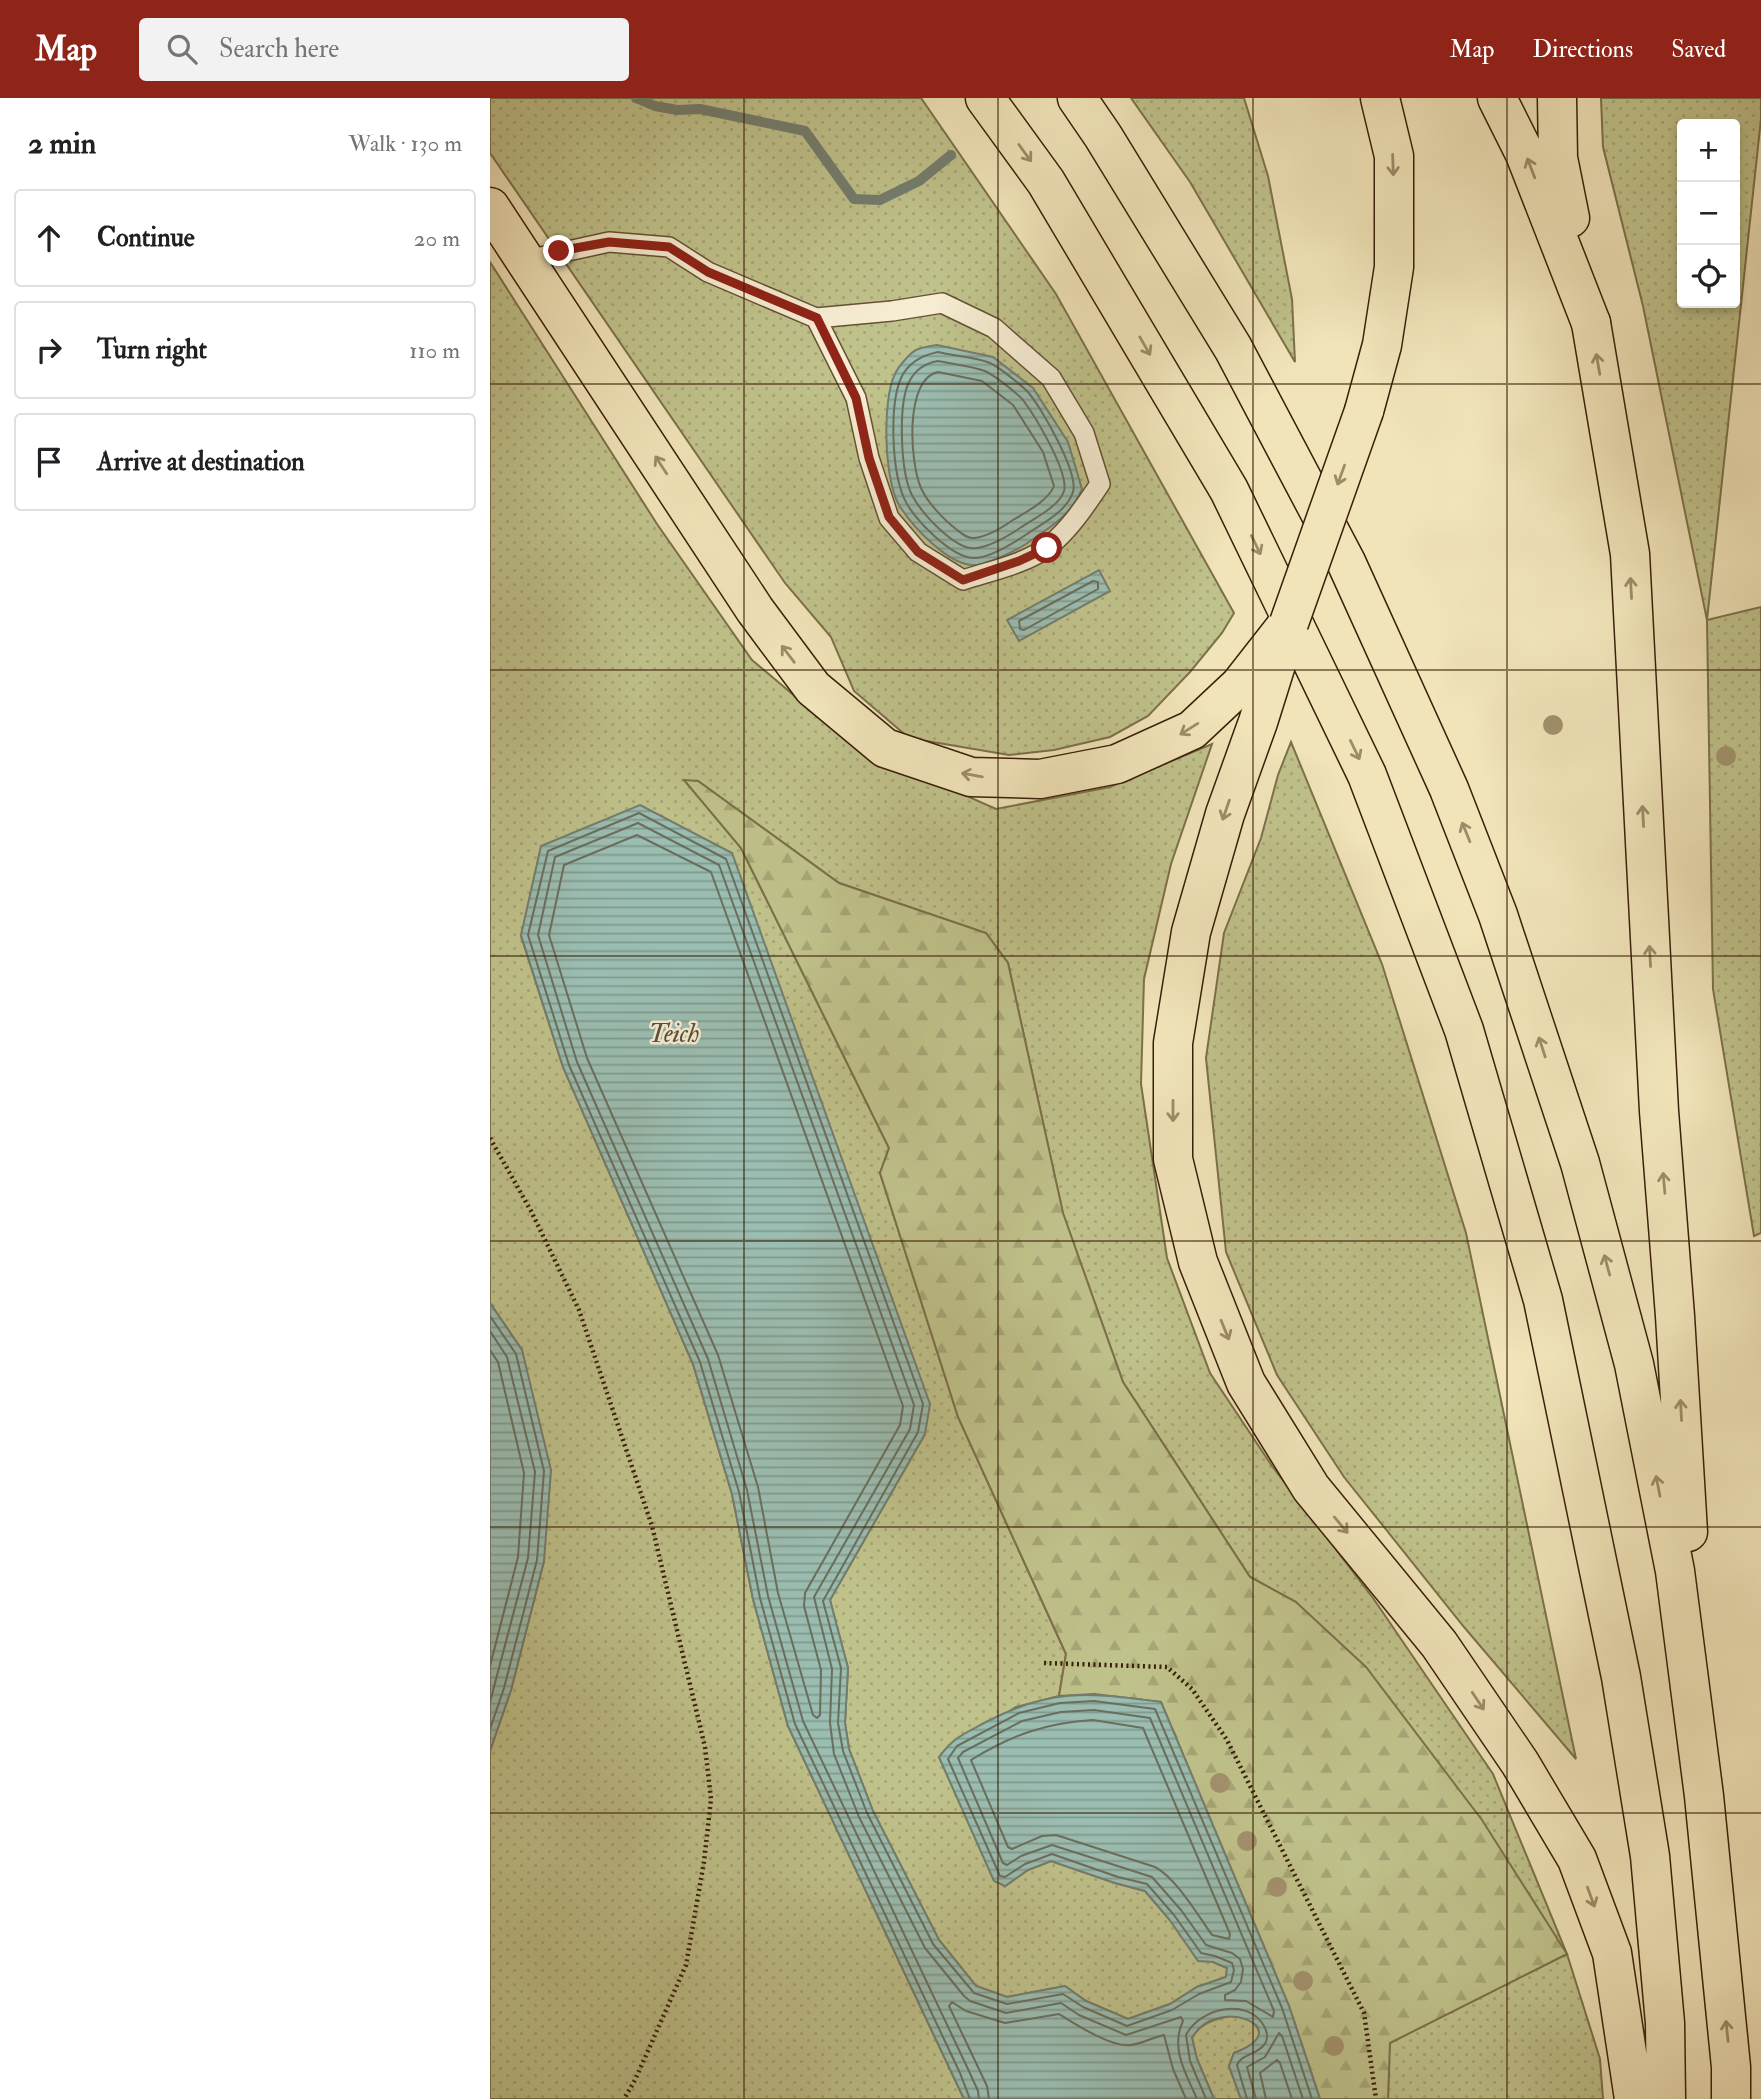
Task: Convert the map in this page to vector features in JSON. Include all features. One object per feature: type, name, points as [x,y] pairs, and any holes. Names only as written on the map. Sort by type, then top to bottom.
[{"type":"highway","points":[[985,98],[1046,182],[1230,490],[1367,775],[1464,1030],[1543,1300],[1621,1677],[1650,1856],[1665,2023],[1666,2099]]},
{"type":"highway","points":[[1077,98],[1233,348],[1346,562],[1449,789],[1498,915],[1580,1163],[1634,1364],[1675,1571],[1704,1796],[1731,2067],[1731,2099]]},
{"type":"highway","points":[[1380,98],[1394,156],[1394,267],[1382,345],[1364,411],[1224,814],[1191,932],[1173,1043],[1172,1159],[1198,1262],[1246,1383],[1311,1488],[1440,1644],[1520,1763],[1577,1859],[1612,1953],[1634,2099]]},
{"type":"highway","points":[[1497,98],[1525,155],[1591,323]]},
{"type":"highway","points":[[1557,98],[1558,158],[1591,323],[1630,554],[1658,1098],[1675,1316],[1704,1796]]},
{"type":"highway","points":[[490,207],[755,610],[813,688],[885,748],[971,777],[1040,779],[1117,764],[1192,730],[1240,685],[1289,623]]},
{"type":"lane","points":[[527,260],[609,242],[669,247],[708,272],[817,318],[942,303],[994,328],[1051,378],[1084,433],[1100,484],[1079,515],[1047,548],[1019,561],[963,580],[918,552],[889,517],[869,458],[856,398],[817,318]]},
{"type":"path","points":[[490,1138],[531,1211],[579,1310],[652,1526],[705,1747],[710,1798],[704,1862],[686,1965],[624,2099]]},
{"type":"path","points":[[1044,1663],[1167,1667],[1192,1689],[1227,1740],[1364,2013],[1376,2099]]},
{"type":"green space","points":[[490,98],[921,98],[1056,294],[1234,613],[1222,633],[1148,716],[1110,737],[1054,750],[1009,755],[909,738],[854,691],[831,637],[785,583],[490,153]]},
{"type":"green space","points":[[1131,98],[1244,98],[1268,176],[1292,299],[1295,362],[1190,182]]},
{"type":"green space","points":[[1601,98],[1761,98],[1761,119],[1707,620],[1643,306],[1603,147]]},
{"type":"green space","points":[[490,262],[657,524],[752,660],[854,746],[996,809],[1110,787],[1212,744],[1171,864],[1144,979],[1141,1084],[1167,1258],[1210,1373],[1272,1466],[1373,1598],[1493,1774],[1567,1954],[1296,1602],[1250,1577],[1123,1382],[1063,1214],[1008,963],[986,933],[839,883],[698,781],[685,781],[741,848],[889,1148],[880,1173],[958,1417],[1066,1654],[1059,1696],[1016,1707],[939,1757],[994,1880],[1005,1886],[1028,1870],[1051,1861],[1145,1891],[1213,1962],[1227,1968],[1226,1977],[1197,1987],[1170,2004],[1128,2019],[1086,2001],[1065,1986],[1007,1997],[976,1986],[939,1940],[873,1811],[849,1749],[845,1723],[848,1668],[830,1600],[925,1434],[521,936],[563,1067],[693,1364],[732,1494],[753,1599],[788,1726],[964,2099],[490,2099],[490,1751],[511,1690],[544,1561],[522,1350],[490,1303]]},
{"type":"green space","points":[[1761,607],[1761,1233],[1754,1236],[1713,989],[1707,620]]},
{"type":"green space","points":[[1291,742],[1382,964],[1466,1233],[1576,1759],[1464,1627],[1344,1477],[1277,1375],[1226,1252],[1206,1058],[1224,933],[1261,838],[1278,775]]},
{"type":"green space","points":[[684,780],[698,781],[839,883],[986,933],[1008,963],[1063,1213],[1123,1382],[1250,1577],[1296,1602],[1366,1667],[1482,1820],[1567,1954],[1390,2043],[1388,2099],[1320,2099],[1289,2006],[1161,1702],[1094,1694],[1059,1696],[1066,1654],[958,1417],[880,1173],[889,1148],[741,848]]},
{"type":"green space","points":[[1567,1954],[1600,2059],[1603,2099],[1388,2099],[1389,2043]]},
{"type":"green space","points":[[1240,2015],[1259,2031],[1256,2041],[1234,2053],[1229,2066],[1241,2099],[1214,2099],[1197,2059],[1192,2038],[1206,2024]]},
{"type":"water","points":[[937,345],[993,357],[1033,388],[1068,442],[1082,489],[1072,507],[1051,527],[1015,550],[977,565],[955,560],[944,553],[913,524],[899,505],[890,478],[886,440],[891,386],[901,364],[911,354],[918,349]]},
{"type":"water","points":[[1099,570],[1110,591],[1019,641],[1007,620]]},
{"type":"water","name":"Teich","points":[[640,805],[732,853],[930,1404],[925,1434],[830,1600],[848,1668],[845,1723],[849,1749],[873,1811],[939,1940],[976,1986],[1007,1997],[1065,1986],[1086,2001],[1128,2019],[1170,2004],[1197,1987],[1226,1977],[1227,1968],[1213,1962],[1198,1961],[1169,1919],[1145,1891],[1051,1861],[1028,1870],[1005,1886],[994,1881],[939,1757],[950,1744],[966,1733],[1031,1703],[1072,1695],[1113,1696],[1161,1702],[1289,2006],[1320,2099],[1241,2099],[1229,2066],[1234,2053],[1252,2043],[1259,2034],[1256,2026],[1247,2020],[1233,2017],[1218,2018],[1203,2025],[1192,2038],[1197,2059],[1214,2099],[964,2099],[788,1726],[753,1599],[732,1494],[693,1364],[563,1067],[521,935],[541,846]]},
{"type":"water","points":[[490,1303],[522,1350],[551,1470],[544,1561],[511,1690],[490,1751]]},
{"type":"waterway","points":[[636,98],[655,106],[677,110],[700,109],[805,131],[854,199],[880,200],[919,181],[951,155]]},
{"type":"route","points":[[559,251],[609,242],[669,247],[708,272],[817,318],[856,398],[869,458],[889,517],[918,552],[963,580],[1019,561],[1047,548]]}]
